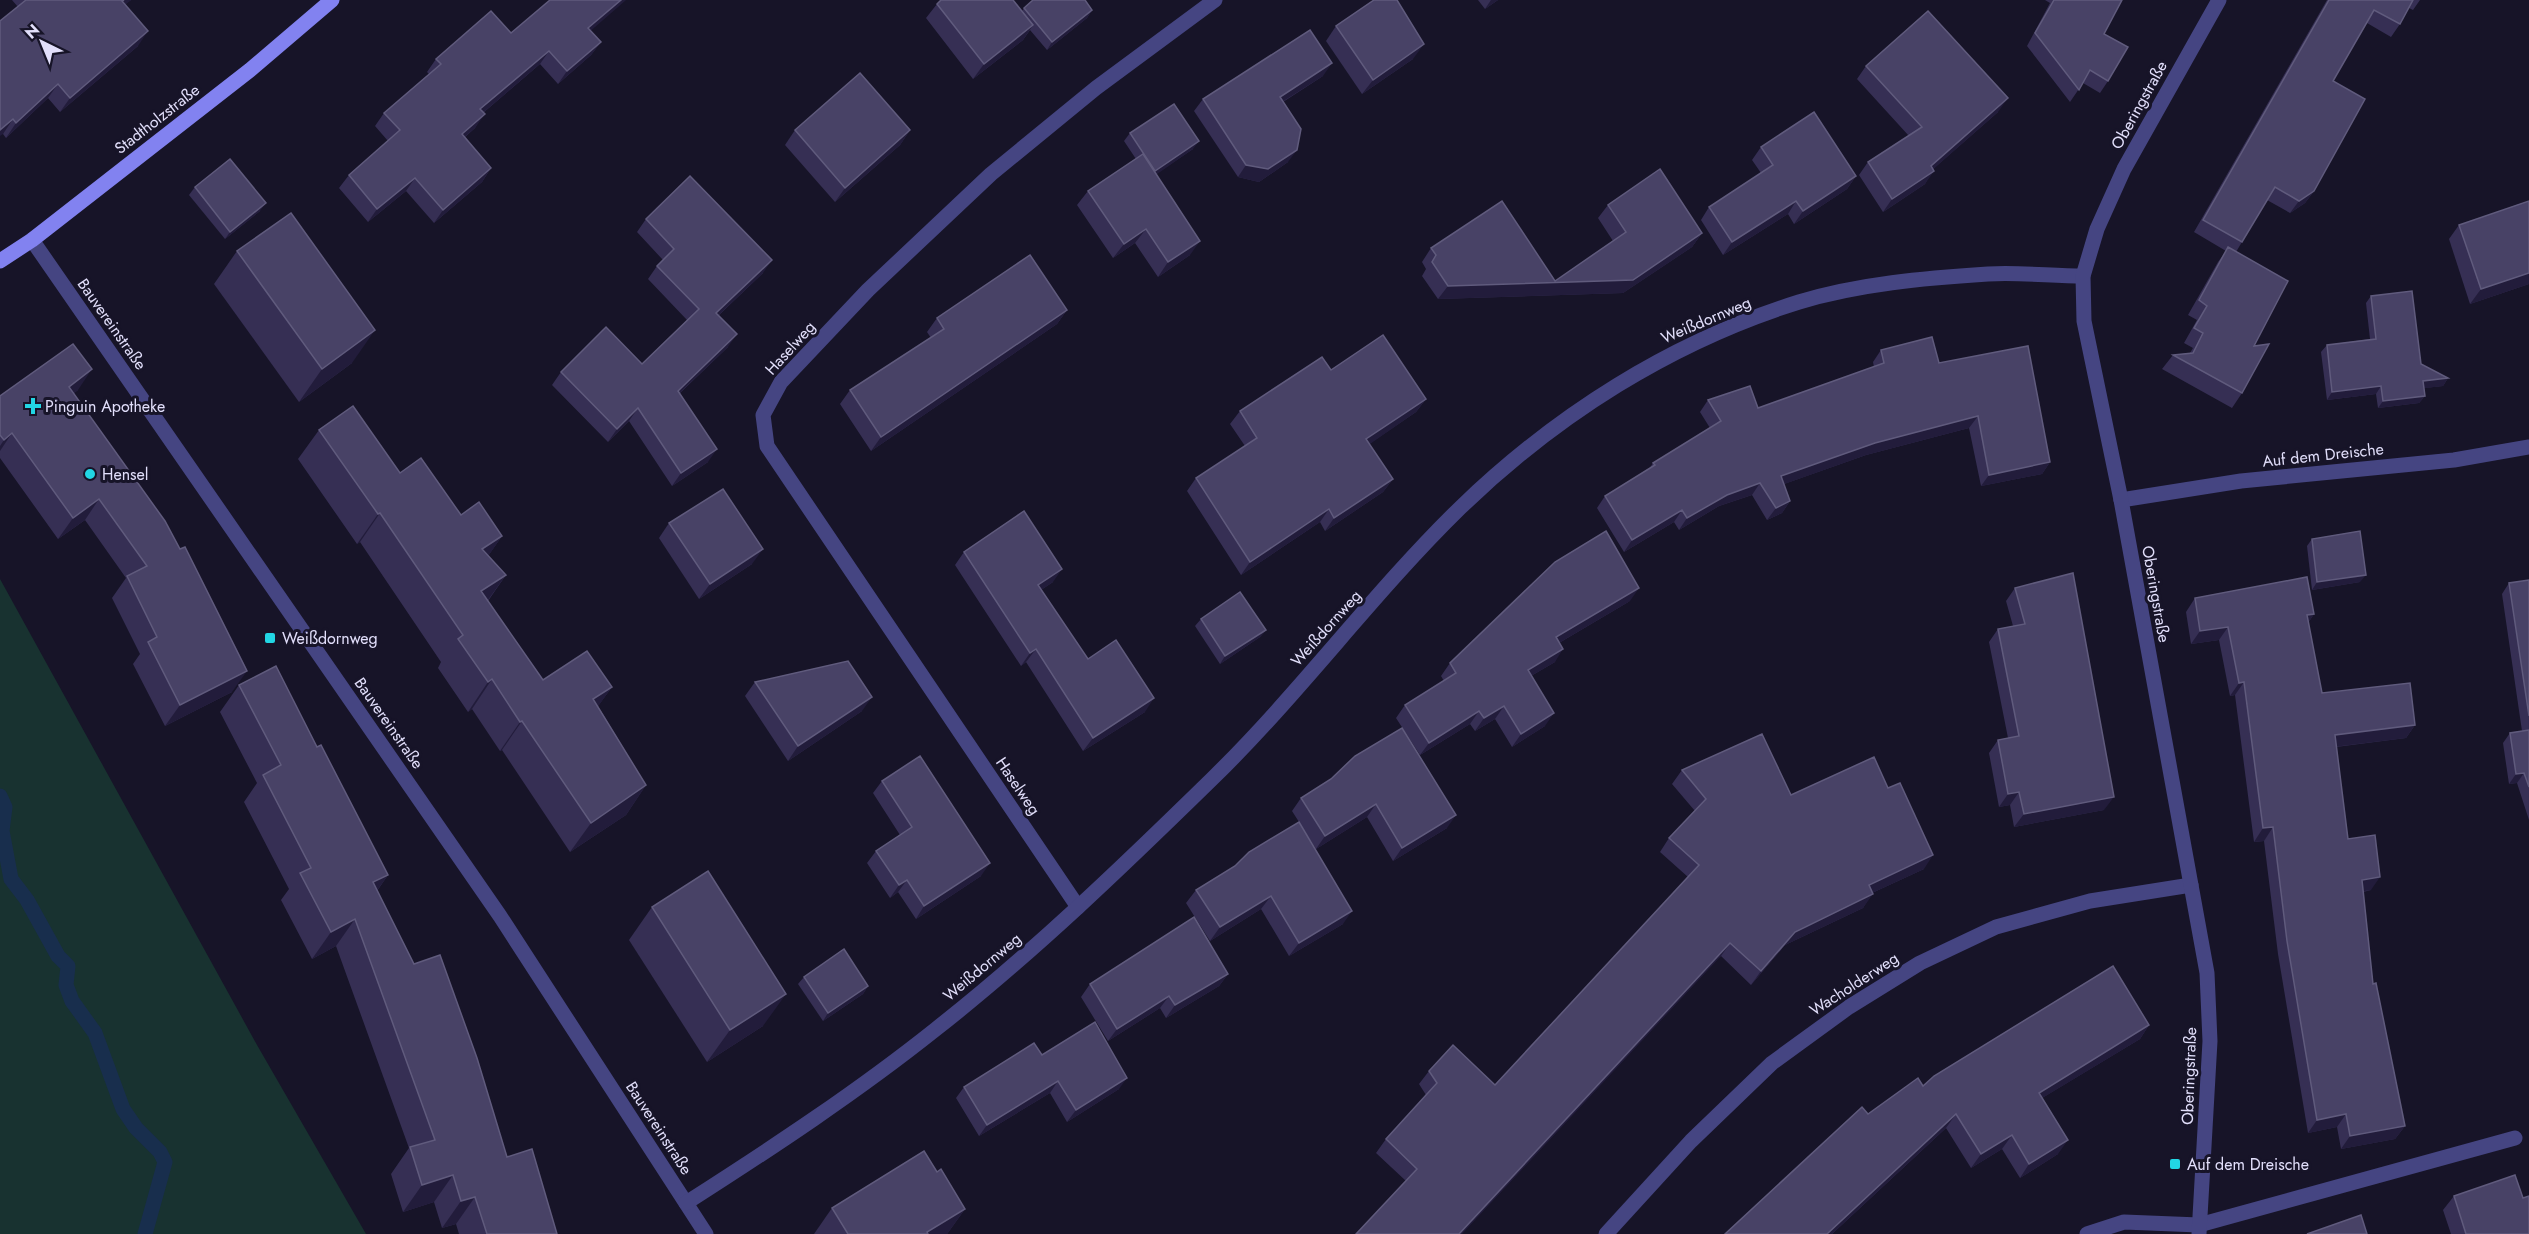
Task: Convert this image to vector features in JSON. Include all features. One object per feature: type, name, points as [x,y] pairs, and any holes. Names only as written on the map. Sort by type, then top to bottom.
[{"type":"street","name":"Stadtholzstraße","points":[[0,261],[32,240],[250,70],[332,0]]},
{"type":"street","name":"Haselweg","points":[[1078,907],[767,446],[763,415],[781,382],[868,290],[991,174],[1096,88],[1215,0]]},
{"type":"street","name":"Oberingstraße","points":[[2199,1230],[2210,1041],[2207,973],[2121,500],[2084,321],[2083,276],[2097,229],[2124,169],[2219,0]]},
{"type":"street","name":"Bauvereinstraße","points":[[32,240],[500,916],[706,1234]]},
{"type":"street","name":"Weißdornweg","points":[[686,1203],[811,1122],[936,1030],[1078,907],[1218,773],[1460,508],[1543,436],[1603,393],[1664,358],[1719,331],[1802,301],[1894,283],[1980,275],[2083,276]]},
{"type":"street","name":"Auf dem Dreische","points":[[2121,500],[2241,481],[2454,460],[2529,447]]},
{"type":"street","name":"Wacholderweg","points":[[1606,1234],[1690,1141],[1772,1063],[1849,1006],[1920,963],[1996,927],[2090,901],[2191,885]]},
{"type":"street","points":[[2087,1234],[2124,1222],[2199,1230],[2516,1138]]},
{"type":"green space","points":[[0,579],[257,1045],[366,1234],[0,1234]]},
{"type":"building","points":[[26,0],[124,0],[122,1],[148,31],[70,98],[58,84],[16,123],[13,119],[0,130],[0,21]]},
{"type":"building","points":[[550,0],[621,0],[588,28],[601,42],[567,71],[549,51],[480,109],[485,114],[462,134],[491,168],[443,210],[415,178],[377,209],[349,175],[400,130],[384,113],[441,64],[436,59],[491,11],[511,33]]},
{"type":"building","points":[[941,0],[1013,0],[1033,25],[984,64],[937,4]]},
{"type":"building","points":[[1033,0],[1085,0],[1092,10],[1052,42],[1024,8]]},
{"type":"building","points":[[1374,0],[1397,0],[1424,44],[1373,80],[1336,26]]},
{"type":"building","points":[[2054,0],[2122,0],[2104,34],[2128,47],[2108,81],[2090,70],[2079,90],[2035,33]]},
{"type":"building","points":[[2329,0],[2413,0],[2400,24],[2374,10],[2333,81],[2365,99],[2314,191],[2299,201],[2275,187],[2242,242],[2203,220]]},
{"type":"building","points":[[1928,11],[2008,98],[1931,166],[1934,171],[1892,199],[1868,162],[1922,127],[1866,66]]},
{"type":"building","points":[[1310,30],[1332,63],[1280,97],[1301,129],[1297,150],[1268,169],[1246,165],[1203,99]]},
{"type":"building","points":[[860,73],[910,130],[845,188],[795,130]]},
{"type":"building","points":[[1174,104],[1199,141],[1155,171],[1130,133]]},
{"type":"building","points":[[1814,112],[1856,176],[1803,211],[1796,201],[1732,242],[1709,207],[1773,165],[1761,147]]},
{"type":"building","points":[[1143,154],[1200,241],[1168,262],[1146,229],[1124,244],[1088,191]]},
{"type":"building","points":[[230,159],[266,203],[230,232],[195,187]]},
{"type":"building","points":[[1660,169],[1702,233],[1633,280],[1448,286],[1432,262],[1436,255],[1431,248],[1502,201],[1555,281],[1626,232],[1608,205]]},
{"type":"building","points":[[690,176],[772,260],[716,313],[737,334],[678,391],[717,449],[681,473],[638,408],[617,429],[561,372],[606,327],[642,364],[699,309],[657,266],[674,249],[646,219]]},
{"type":"building","points":[[2529,201],[2529,273],[2481,289],[2459,225]]},
{"type":"building","points":[[291,213],[375,330],[322,369],[237,251]]},
{"type":"building","points":[[2228,247],[2288,281],[2254,346],[2269,344],[2242,393],[2173,355],[2193,353],[2203,333],[2194,328],[2207,306],[2199,300]]},
{"type":"building","points":[[1030,255],[1067,310],[881,437],[850,390],[944,329],[937,318]]},
{"type":"building","points":[[2412,291],[2421,364],[2448,378],[2423,381],[2425,396],[2383,401],[2381,386],[2332,392],[2327,345],[2376,339],[2371,296]]},
{"type":"building","points":[[1383,335],[1426,399],[1366,439],[1393,479],[1334,518],[1329,509],[1250,562],[1196,478],[1257,438],[1240,411],[1322,357],[1331,370]]},
{"type":"building","points":[[1932,337],[1939,363],[2028,346],[2050,462],[1989,475],[1978,416],[1875,443],[1781,476],[1790,501],[1776,508],[1760,483],[1727,495],[1687,518],[1682,510],[1632,540],[1605,496],[1721,421],[1708,400],[1750,386],[1758,408],[1884,363],[1881,350]]},
{"type":"building","points":[[73,344],[92,369],[69,387],[165,521],[180,549],[185,547],[247,671],[180,705],[148,642],[157,637],[127,576],[147,566],[99,499],[73,518],[12,433],[4,440],[0,435],[0,396]]},
{"type":"building","points":[[353,406],[400,473],[421,458],[461,515],[479,502],[502,536],[482,549],[506,575],[481,591],[543,680],[587,651],[612,687],[593,699],[646,785],[591,823],[492,679],[488,682],[458,639],[463,635],[380,513],[378,514],[319,430]]},
{"type":"building","points":[[723,489],[763,549],[710,584],[669,523]]},
{"type":"building","points":[[1024,511],[1062,569],[1038,585],[1088,659],[1116,640],[1154,698],[1093,738],[1036,649],[1030,653],[964,552]]},
{"type":"building","points":[[1606,531],[1639,588],[1556,637],[1563,649],[1528,670],[1554,713],[1521,734],[1504,706],[1484,718],[1479,711],[1429,743],[1405,705],[1456,673],[1450,663],[1555,562]]},
{"type":"building","points":[[2360,531],[2366,575],[2317,582],[2312,539]]},
{"type":"building","points":[[2073,573],[2114,797],[2024,814],[2019,792],[2008,794],[1998,740],[2019,736],[1998,629],[2025,624],[2015,588]]},
{"type":"building","points":[[2307,577],[2314,614],[2307,615],[2322,693],[2410,683],[2415,725],[2335,735],[2348,839],[2375,835],[2380,877],[2362,880],[2373,984],[2376,983],[2405,1126],[2350,1136],[2346,1114],[2317,1120],[2287,941],[2273,827],[2263,828],[2244,682],[2239,683],[2228,627],[2200,631],[2195,598]]},
{"type":"building","points":[[2529,580],[2529,716],[2509,583]]},
{"type":"building","points":[[1240,592],[1266,630],[1225,656],[1201,619]]},
{"type":"building","points":[[848,661],[872,697],[798,746],[755,682]]},
{"type":"building","points":[[276,666],[317,747],[321,745],[388,875],[373,882],[414,964],[440,955],[477,1058],[507,1157],[532,1149],[557,1234],[487,1234],[475,1197],[461,1201],[453,1175],[422,1185],[410,1147],[435,1140],[355,919],[331,932],[300,873],[311,868],[263,775],[281,765],[239,685]]},
{"type":"building","points":[[1402,728],[1456,815],[1402,848],[1376,804],[1325,836],[1301,798],[1331,779],[1355,756]]},
{"type":"building","points":[[2529,730],[2529,787],[2524,773],[2516,774],[2510,733]]},
{"type":"building","points":[[1762,734],[1791,795],[1874,757],[1888,788],[1900,783],[1933,855],[1869,885],[1873,894],[1795,932],[1761,971],[1730,943],[1459,1234],[1356,1234],[1417,1169],[1386,1139],[1437,1083],[1429,1071],[1453,1045],[1495,1085],[1699,865],[1669,838],[1706,799],[1682,770]]},
{"type":"building","points":[[920,756],[990,863],[924,906],[907,880],[899,885],[876,851],[912,827],[882,781]]},
{"type":"building","points":[[1299,822],[1352,911],[1299,943],[1271,896],[1220,927],[1196,890],[1235,866],[1249,852]]},
{"type":"building","points":[[708,871],[786,994],[730,1030],[652,907]]},
{"type":"building","points":[[1194,917],[1228,974],[1175,1005],[1169,996],[1117,1029],[1090,984]]},
{"type":"building","points":[[844,949],[868,986],[828,1013],[804,977]]},
{"type":"building","points":[[2113,966],[2149,1025],[2039,1093],[2068,1140],[2029,1164],[2012,1135],[1981,1154],[1956,1114],[1827,1234],[1725,1234],[1862,1107],[1868,1114],[1918,1078],[1923,1086],[1934,1076]]},
{"type":"building","points":[[1095,1022],[1127,1078],[1076,1110],[1058,1081],[987,1125],[964,1087],[1034,1043],[1042,1055]]},
{"type":"building","points":[[924,1151],[937,1172],[941,1169],[965,1209],[927,1232],[928,1234],[848,1234],[832,1208]]},
{"type":"building","points":[[2515,1175],[2523,1198],[2529,1196],[2529,1234],[2466,1234],[2454,1196]]},
{"type":"building","points":[[2361,1215],[2367,1234],[2307,1234]]},
{"type":"waterway","points":[[0,796],[5,807],[2,831],[11,879],[27,900],[58,956],[68,966],[66,985],[72,1001],[95,1033],[123,1109],[136,1128],[160,1152],[165,1162],[145,1234]]},
{"type":"place","name":"Pinguin Apotheke","points":[[33,406]]},
{"type":"place","name":"Hensel","points":[[90,474]]},
{"type":"place","name":"Weißdornweg","points":[[270,638]]},
{"type":"place","name":"Auf dem Dreische","points":[[2175,1164]]}]
